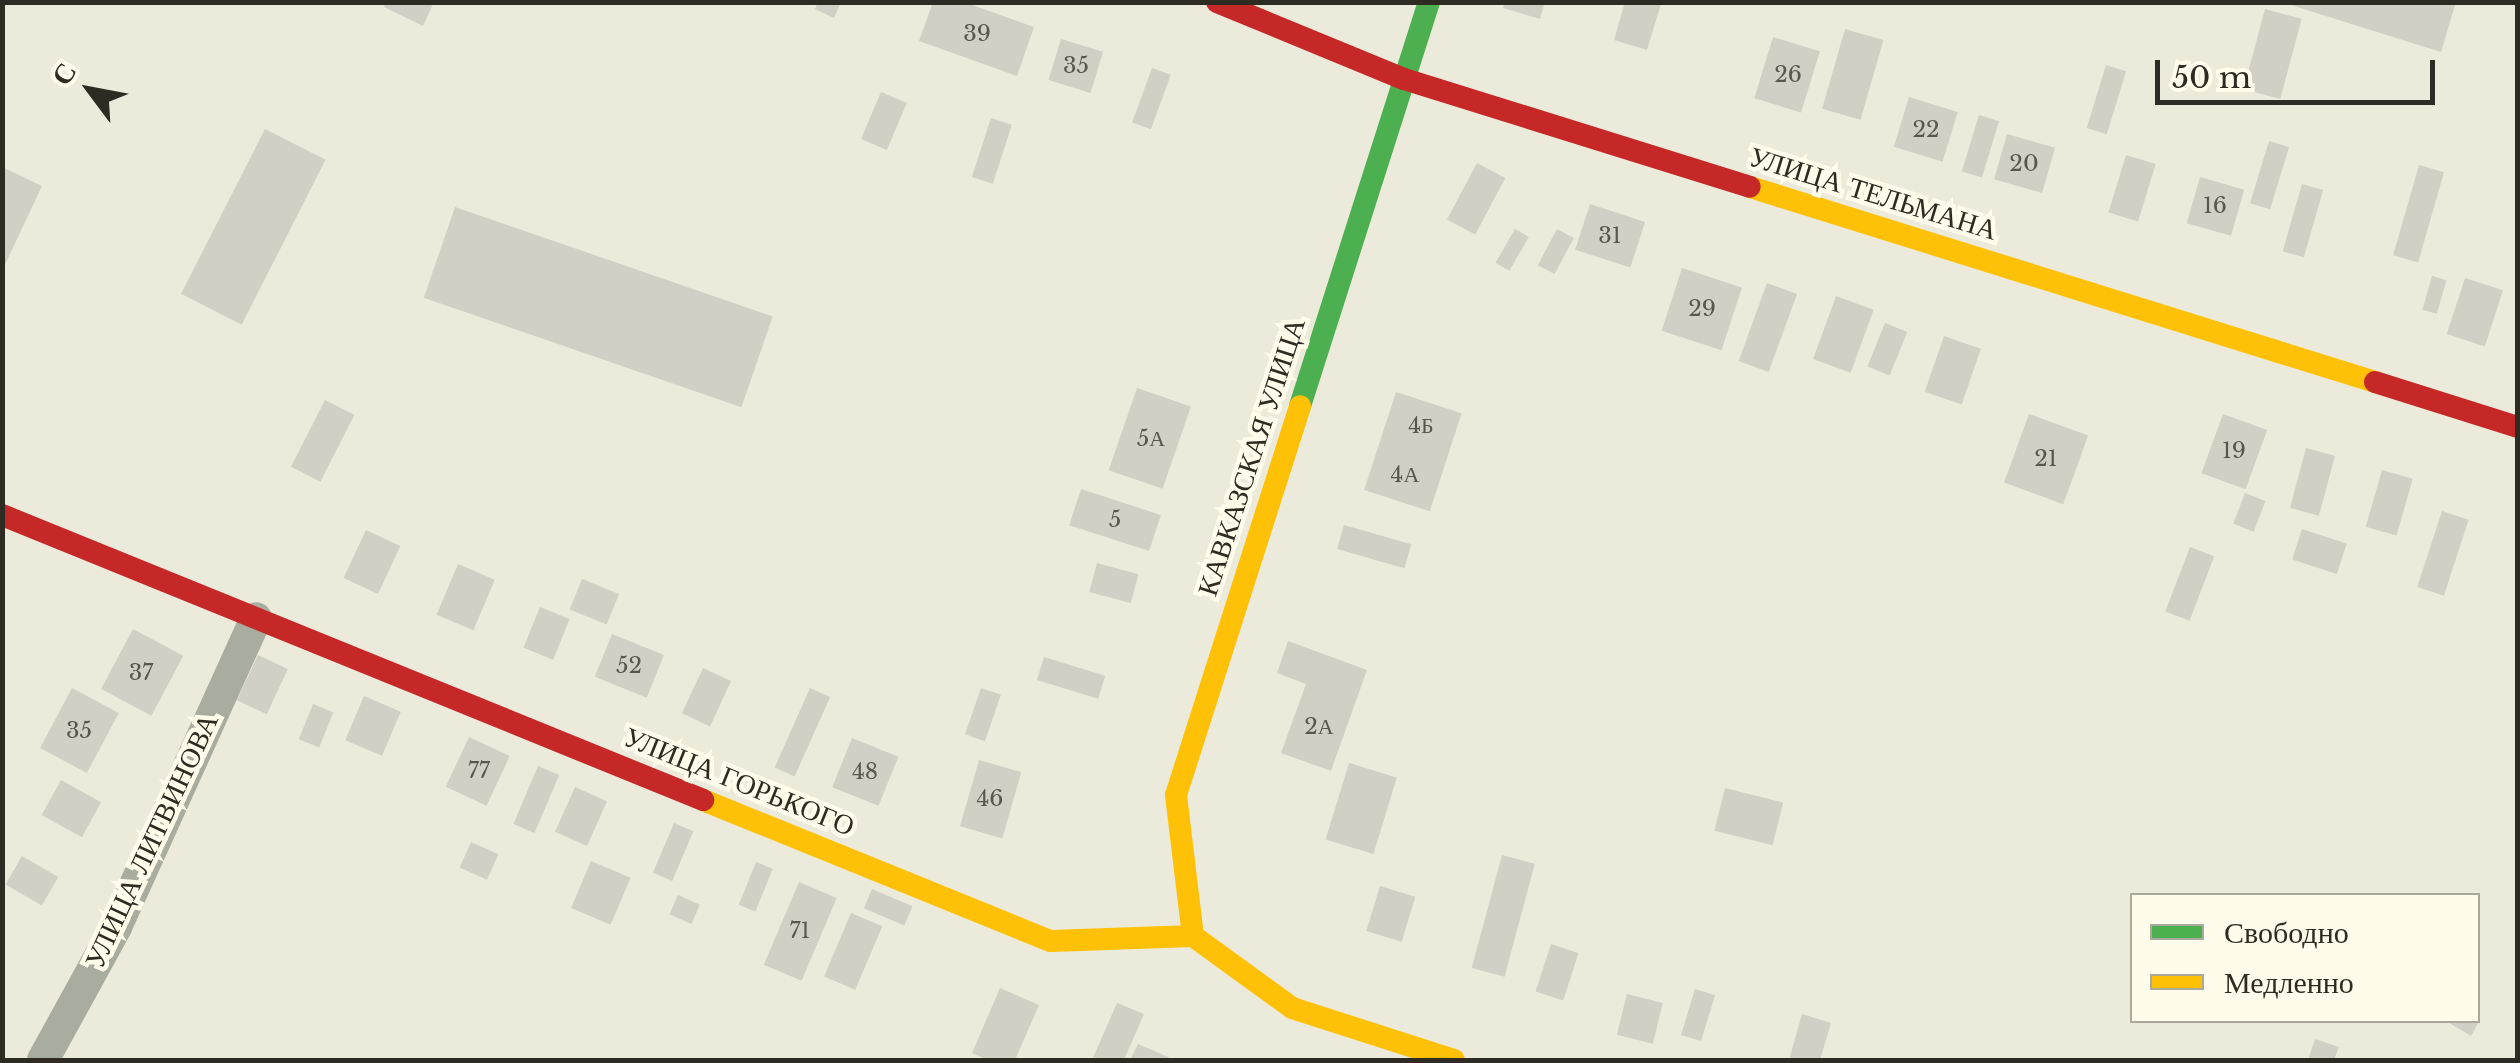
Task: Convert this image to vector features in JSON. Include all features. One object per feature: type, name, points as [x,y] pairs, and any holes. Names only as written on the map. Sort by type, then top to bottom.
[{"type":"street","name":"УЛИЦА ТЕЛЬМАНА","points":[[1217,2],[1404,79],[2518,427]]},
{"type":"street","name":"КАВКАЗСКАЯ УЛИЦА","points":[[1193,936],[1176,795],[1428,2]]},
{"type":"street","name":"УЛИЦА ГОРЬКОГО","points":[[2,515],[1051,941],[1193,936]]},
{"type":"street","name":"УЛИЦА ЛИТВИНОВА","points":[[42,1060],[116,927],[256,618]]},
{"type":"street","points":[[1193,936],[1292,1008],[1454,1060]]},
{"type":"building","points":[[386,2],[434,2],[423,26],[384,7]]},
{"type":"building","points":[[818,2],[841,2],[834,18],[815,9]]},
{"type":"building","points":[[933,2],[964,2],[1034,27],[1017,76],[919,41]]},
{"type":"building","points":[[1505,2],[1545,2],[1540,19],[1503,8]]},
{"type":"building","points":[[1625,2],[1661,4],[1647,50],[1614,40]]},
{"type":"building","points":[[2281,2],[2418,3],[2456,2],[2441,52]]},
{"type":"building","points":[[2265,9],[2302,19],[2280,99],[2244,89]]},
{"type":"building","points":[[1845,29],[1883,40],[1861,120],[1822,109]]},
{"type":"building","points":[[1773,37],[1820,51],[1801,113],[1754,98]]},
{"type":"building","points":[[1061,39],[1103,52],[1091,93],[1048,80]]},
{"type":"building","points":[[2106,65],[2126,71],[2107,134],[2087,128]]},
{"type":"building","points":[[1152,68],[1171,75],[1151,129],[1132,123]]},
{"type":"building","points":[[881,92],[907,103],[887,150],[861,139]]},
{"type":"building","points":[[1909,97],[1958,112],[1943,162],[1894,147]]},
{"type":"building","points":[[1979,115],[1999,121],[1982,178],[1962,171]]},
{"type":"building","points":[[991,118],[1012,125],[993,184],[972,177]]},
{"type":"building","points":[[265,129],[326,160],[242,325],[181,294]]},
{"type":"building","points":[[2007,134],[2055,148],[2042,193],[1994,179]]},
{"type":"building","points":[[2269,141],[2289,147],[2270,209],[2250,203]]},
{"type":"building","points":[[2126,155],[2156,164],[2138,221],[2108,212]]},
{"type":"building","points":[[1477,163],[1505,178],[1475,235],[1447,220]]},
{"type":"building","points":[[2419,165],[2444,172],[2418,263],[2393,255]]},
{"type":"building","points":[[2,167],[42,186],[2,271]]},
{"type":"building","points":[[2200,177],[2244,190],[2231,236],[2187,223]]},
{"type":"building","points":[[2302,184],[2323,190],[2304,257],[2283,251]]},
{"type":"building","points":[[1590,204],[1645,222],[1630,268],[1575,250]]},
{"type":"building","points":[[455,207],[773,316],[741,407],[424,298]]},
{"type":"building","points":[[1515,229],[1529,237],[1509,271],[1496,263]]},
{"type":"building","points":[[1557,229],[1574,238],[1555,274],[1538,265]]},
{"type":"building","points":[[1682,268],[1742,287],[1722,350],[1662,331]]},
{"type":"building","points":[[2432,276],[2446,280],[2437,314],[2422,310]]},
{"type":"building","points":[[2465,278],[2503,290],[2485,346],[2447,334]]},
{"type":"building","points":[[1767,283],[1797,294],[1769,372],[1739,361]]},
{"type":"building","points":[[1836,296],[1874,310],[1851,373],[1813,359]]},
{"type":"building","points":[[1885,323],[1907,332],[1890,376],[1867,367]]},
{"type":"building","points":[[1944,336],[1981,349],[1962,404],[1925,392]]},
{"type":"building","points":[[1137,388],[1191,407],[1163,489],[1109,470]]},
{"type":"building","points":[[1396,392],[1462,413],[1430,511],[1364,490]]},
{"type":"building","points":[[325,400],[354,415],[320,482],[291,467]]},
{"type":"building","points":[[2029,414],[2088,436],[2063,504],[2004,483]]},
{"type":"building","points":[[2223,414],[2267,430],[2246,489],[2201,473]]},
{"type":"building","points":[[2306,448],[2335,456],[2319,516],[2290,508]]},
{"type":"building","points":[[2382,470],[2413,479],[2396,536],[2366,527]]},
{"type":"building","points":[[1081,489],[1161,515],[1149,551],[1069,525]]},
{"type":"building","points":[[2245,493],[2266,501],[2254,532],[2233,524]]},
{"type":"building","points":[[2442,511],[2469,520],[2444,596],[2417,587]]},
{"type":"building","points":[[1344,525],[1411,544],[1404,568],[1337,549]]},
{"type":"building","points":[[2302,529],[2347,544],[2337,574],[2292,559]]},
{"type":"building","points":[[366,530],[400,546],[378,594],[344,578]]},
{"type":"building","points":[[2190,547],[2214,556],[2190,621],[2165,611]]},
{"type":"building","points":[[1097,563],[1139,574],[1131,603],[1089,592]]},
{"type":"building","points":[[458,564],[495,580],[473,630],[437,615]]},
{"type":"building","points":[[582,579],[619,594],[607,625],[570,610]]},
{"type":"building","points":[[540,607],[570,619],[553,660],[524,648]]},
{"type":"building","points":[[133,629],[183,656],[151,716],[101,689]]},
{"type":"building","points":[[612,634],[664,655],[647,698],[595,677]]},
{"type":"building","points":[[1288,641],[1367,670],[1331,771],[1281,753],[1306,684],[1277,673]]},
{"type":"building","points":[[258,655],[288,669],[267,714],[237,700]]},
{"type":"building","points":[[1044,657],[1105,676],[1098,699],[1037,680]]},
{"type":"building","points":[[703,668],[731,681],[710,726],[682,713]]},
{"type":"building","points":[[72,688],[119,713],[87,773],[40,748]]},
{"type":"building","points":[[810,688],[830,697],[795,776],[775,767]]},
{"type":"building","points":[[981,688],[1001,695],[985,741],[965,734]]},
{"type":"building","points":[[364,696],[401,712],[382,756],[345,740]]},
{"type":"building","points":[[313,704],[333,712],[319,747],[299,739]]},
{"type":"building","points":[[469,737],[510,756],[487,806],[446,787]]},
{"type":"building","points":[[852,738],[898,757],[879,806],[832,787]]},
{"type":"building","points":[[979,760],[1021,772],[1002,838],[960,826]]},
{"type":"building","points":[[1349,763],[1397,778],[1373,854],[1326,840]]},
{"type":"building","points":[[538,766],[559,775],[535,833],[513,824]]},
{"type":"building","points":[[61,780],[101,802],[82,837],[42,815]]},
{"type":"building","points":[[575,787],[607,801],[587,846],[555,832]]},
{"type":"building","points":[[1725,788],[1783,803],[1773,845],[1714,831]]},
{"type":"building","points":[[674,823],[693,831],[672,881],[653,873]]},
{"type":"building","points":[[471,842],[498,854],[487,880],[460,868]]},
{"type":"building","points":[[1502,855],[1535,864],[1505,977],[1472,968]]},
{"type":"building","points":[[22,856],[58,877],[42,906],[6,885]]},
{"type":"building","points":[[591,861],[631,878],[611,925],[571,908]]},
{"type":"building","points":[[756,862],[773,869],[755,911],[739,905]]},
{"type":"building","points":[[799,882],[837,898],[802,981],[764,965]]},
{"type":"building","points":[[1380,886],[1415,897],[1402,942],[1366,931]]},
{"type":"building","points":[[872,889],[913,906],[904,926],[864,908]]},
{"type":"building","points":[[678,895],[700,905],[691,924],[669,914]]},
{"type":"building","points":[[851,913],[882,926],[855,990],[824,977]]},
{"type":"building","points":[[1551,944],[1579,953],[1563,1001],[1536,992]]},
{"type":"building","points":[[1000,988],[1039,1005],[1015,1060],[988,1060],[972,1053]]},
{"type":"building","points":[[1695,989],[1715,995],[1701,1041],[1681,1035]]},
{"type":"building","points":[[1627,994],[1663,1003],[1653,1044],[1617,1035]]},
{"type":"building","points":[[1117,1003],[1144,1014],[1124,1060],[1092,1060]]},
{"type":"building","points":[[1802,1014],[1831,1023],[1820,1060],[1789,1060]]},
{"type":"building","points":[[2449,1023],[2478,1023],[2471,1036]]},
{"type":"building","points":[[2315,1039],[2339,1047],[2334,1060],[2308,1060]]},
{"type":"building","points":[[1138,1044],[1175,1060],[1130,1060]]},
{"type":"traffic: fast","points":[[1300,406],[1429,2]]},
{"type":"traffic: slow","points":[[1750,187],[2375,382]]},
{"type":"traffic: slow","points":[[1193,936],[1176,795],[1300,406]]},
{"type":"traffic: slow","points":[[703,800],[1051,941],[1193,936],[1292,1008],[1454,1060]]},
{"type":"traffic: jam","points":[[1217,2],[1404,79],[1750,187]]},
{"type":"traffic: jam","points":[[2375,382],[2518,427]]},
{"type":"traffic: jam","points":[[2,515],[703,800]]}]
